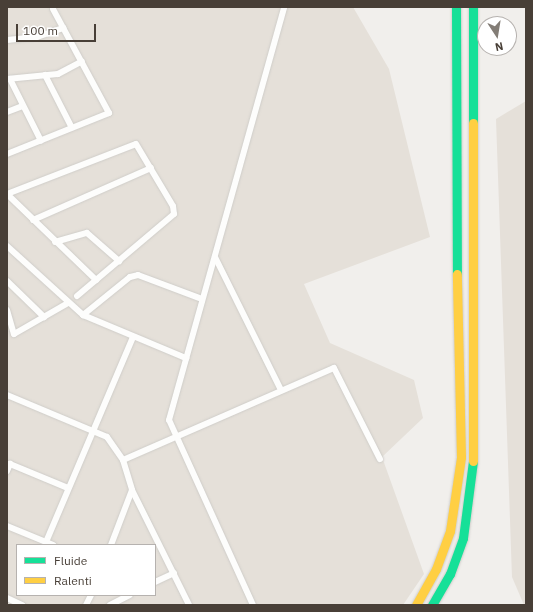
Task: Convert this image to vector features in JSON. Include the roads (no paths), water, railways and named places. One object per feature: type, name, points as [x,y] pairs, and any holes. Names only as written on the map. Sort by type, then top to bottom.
[{"type":"highway","points":[[416,605],[436,569],[450,531],[461,457],[456,7]]},
{"type":"highway","points":[[432,605],[450,574],[464,538],[474,457],[473,7]]},
{"type":"street","points":[[253,605],[176,439],[169,420],[284,7]]},
{"type":"street","points":[[7,154],[108,113],[82,61],[53,9]]},
{"type":"street","points":[[7,40],[37,37],[63,28]]},
{"type":"street","points":[[41,141],[9,79],[58,74],[82,61]]},
{"type":"street","points":[[45,75],[72,128]]},
{"type":"street","points":[[7,112],[23,106]]},
{"type":"street","points":[[77,296],[119,261],[174,214],[173,206],[136,144],[130,145],[7,194],[96,280]]},
{"type":"street","points":[[33,220],[151,168]]},
{"type":"street","points":[[55,242],[88,233],[119,261]]},
{"type":"street","points":[[7,246],[83,315],[186,358]]},
{"type":"street","points":[[215,257],[282,390]]},
{"type":"street","points":[[83,315],[130,277],[138,275],[202,299]]},
{"type":"street","points":[[7,281],[44,317]]},
{"type":"street","points":[[7,310],[14,334],[68,303]]},
{"type":"street","points":[[46,542],[68,488],[95,430],[133,337]]},
{"type":"street","points":[[123,460],[176,439],[282,390],[334,368],[380,459]]},
{"type":"street","points":[[7,395],[95,430],[107,437],[123,460],[132,490],[189,605]]},
{"type":"street","points":[[7,472],[9,464],[68,488]]},
{"type":"street","points":[[112,544],[132,490]]},
{"type":"street","points":[[7,526],[51,544]]},
{"type":"street","points":[[156,582],[174,573]]},
{"type":"street","points":[[86,605],[90,596]]},
{"type":"street","points":[[110,605],[128,596]]},
{"type":"street","points":[[7,598],[22,605]]}]
